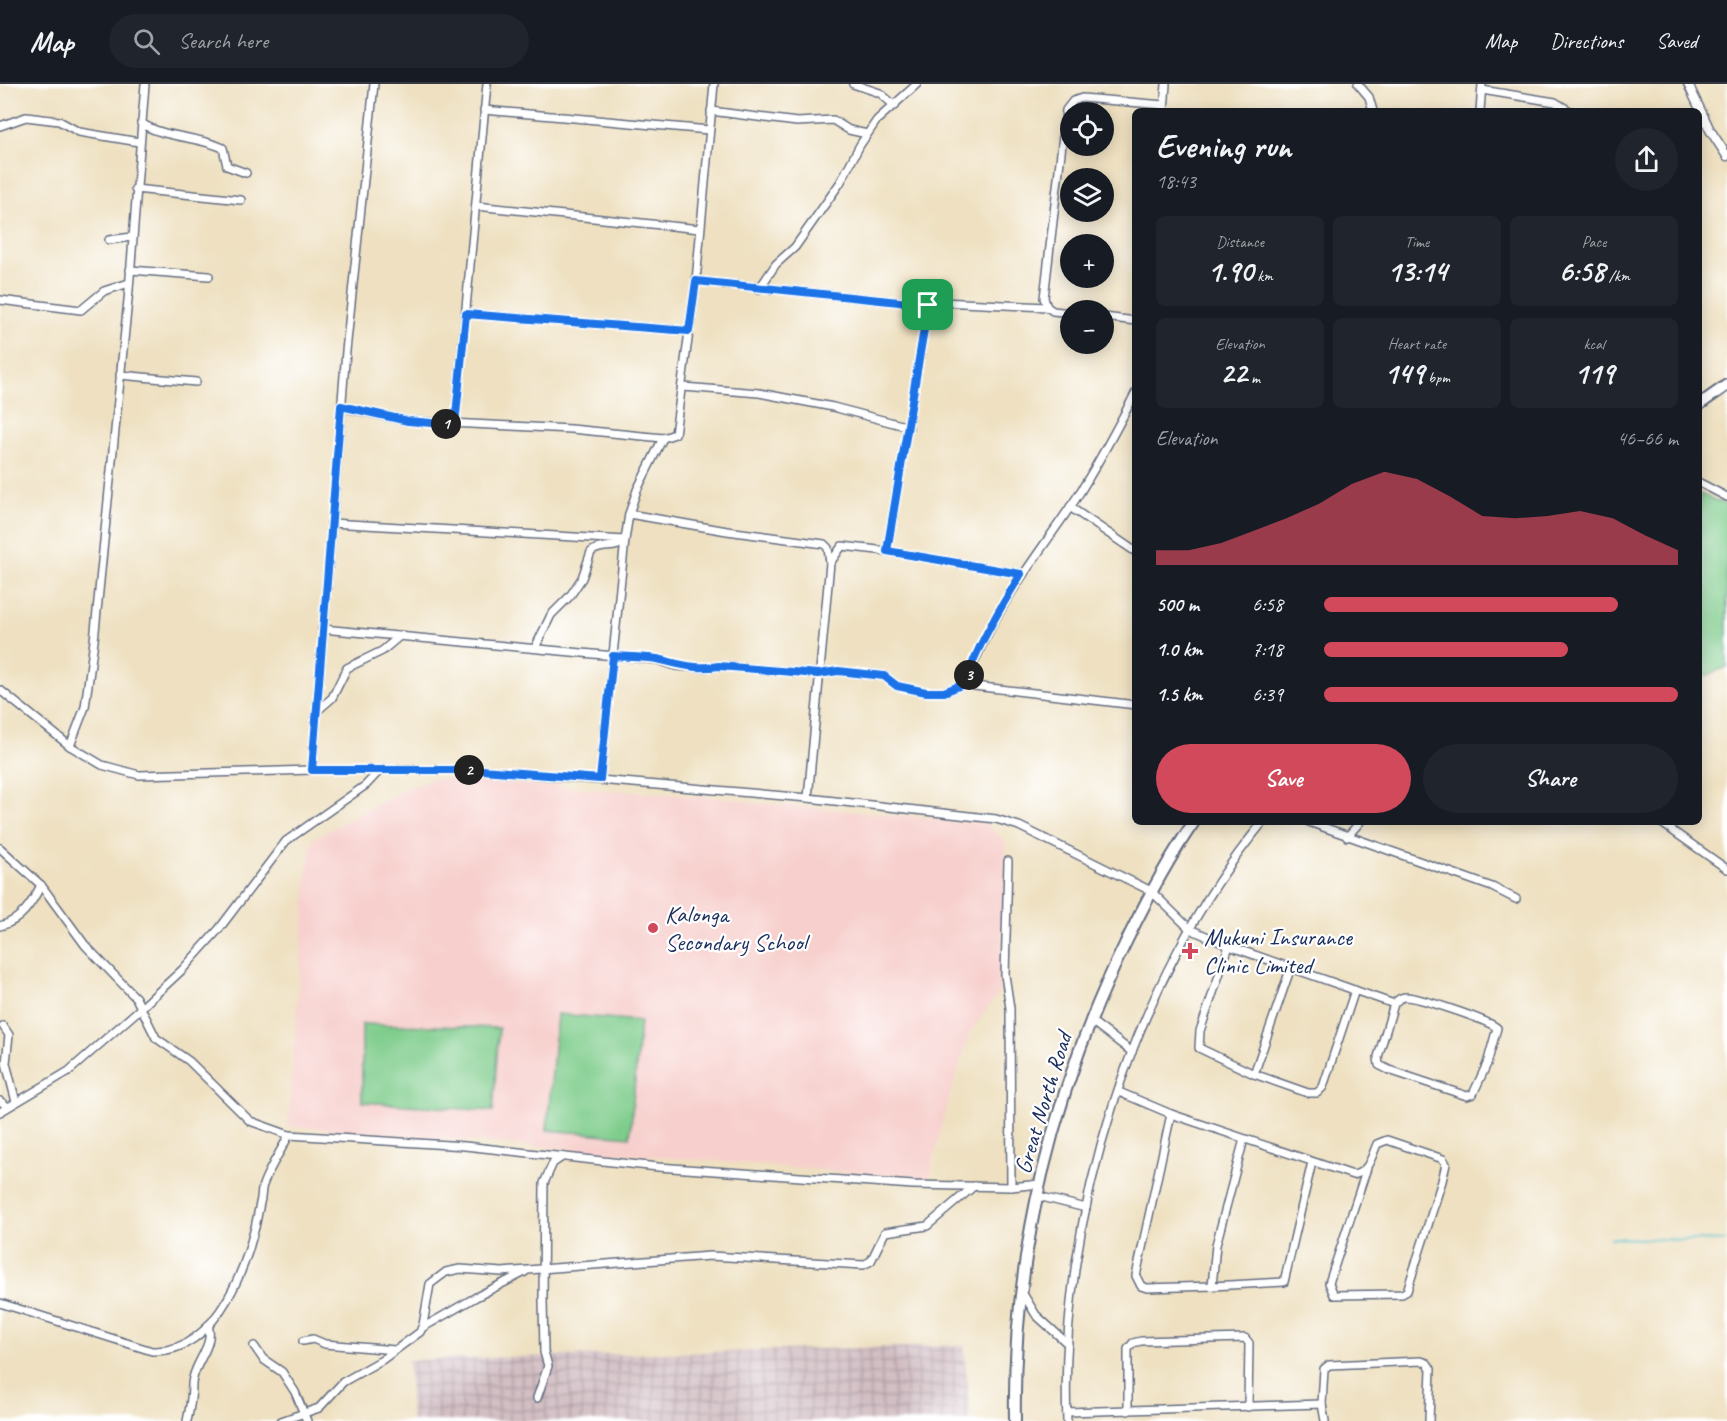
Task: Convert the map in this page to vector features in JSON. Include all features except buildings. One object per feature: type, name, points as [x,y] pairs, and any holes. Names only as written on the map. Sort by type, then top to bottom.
[{"type":"highway","points":[[1702,403],[1727,385]]},
{"type":"highway","name":"Great North Road","points":[[1015,1421],[1016,1339],[1027,1243],[1066,1085],[1090,1020],[1151,891],[1192,825]]},
{"type":"street","points":[[70,746],[85,707],[89,688],[129,283],[145,84]]},
{"type":"street","points":[[312,770],[341,406],[374,84]]},
{"type":"street","points":[[455,425],[487,84]]},
{"type":"street","points":[[341,406],[408,421],[455,425],[580,430],[663,438],[675,434],[696,281],[714,84]]},
{"type":"street","points":[[853,84],[880,93],[895,105]]},
{"type":"street","points":[[759,289],[776,264],[795,247],[840,183],[877,120],[917,84]]},
{"type":"street","points":[[1047,307],[1044,298],[1066,110],[1073,101],[1082,98],[1164,108],[1166,84]]},
{"type":"street","points":[[1358,84],[1369,97],[1372,108]]},
{"type":"street","points":[[1688,84],[1699,108]]},
{"type":"street","points":[[1480,108],[1482,87],[1555,102],[1565,108]]},
{"type":"street","points":[[484,110],[709,130]]},
{"type":"street","points":[[711,111],[796,122],[833,120],[849,130],[867,134]]},
{"type":"street","points":[[1702,113],[1727,156]]},
{"type":"street","points":[[0,126],[26,117],[58,121],[79,132],[139,142]]},
{"type":"street","points":[[141,123],[151,130],[212,142],[223,148],[227,166],[246,173]]},
{"type":"street","points":[[135,189],[241,200]]},
{"type":"street","points":[[476,206],[700,228]]},
{"type":"street","points":[[109,240],[132,237]]},
{"type":"street","points":[[130,270],[209,276]]},
{"type":"street","points":[[696,281],[928,305],[941,302],[1047,307],[1060,312]]},
{"type":"street","points":[[2,301],[78,310],[104,291],[129,283]]},
{"type":"street","points":[[887,551],[928,305]]},
{"type":"street","points":[[466,314],[689,331]]},
{"type":"street","points":[[1114,318],[1132,320]]},
{"type":"street","points":[[120,375],[196,382]]},
{"type":"street","points":[[683,387],[759,393],[833,407],[909,427]]},
{"type":"street","points":[[1132,400],[1109,444],[1070,507],[1021,574],[974,660],[968,678],[974,686],[1132,705]]},
{"type":"street","points":[[600,779],[629,514],[651,459],[663,438]]},
{"type":"street","points":[[1702,484],[1727,497]]},
{"type":"street","points":[[1070,507],[1132,549]]},
{"type":"street","points":[[629,514],[726,531],[887,551],[1021,574]]},
{"type":"street","points":[[331,523],[625,540]]},
{"type":"street","points":[[535,648],[551,615],[570,596],[582,578],[591,552],[601,546],[617,546],[625,540]]},
{"type":"street","points":[[808,798],[830,563],[826,544]]},
{"type":"street","points":[[830,563],[842,546]]},
{"type":"street","points":[[322,629],[658,660],[689,667],[719,666],[818,674],[838,671],[884,676],[897,686],[934,692],[956,689],[969,682]]},
{"type":"street","points":[[317,711],[332,698],[347,668],[381,651],[401,635]]},
{"type":"street","points":[[0,690],[70,746],[102,765],[139,775],[312,770],[482,770],[808,798],[1008,822],[1151,891],[1190,929],[1229,946],[1394,1004]]},
{"type":"street","points":[[0,1112],[69,1071],[141,1008],[182,970],[219,929],[286,841],[366,785],[380,770]]},
{"type":"street","points":[[1067,1421],[1068,1344],[1077,1246],[1119,1092],[1132,1052],[1172,957],[1229,863],[1261,825]]},
{"type":"street","points":[[1317,825],[1492,887],[1516,899]]},
{"type":"street","points":[[1347,837],[1357,825]]},
{"type":"street","points":[[1664,825],[1727,869]]},
{"type":"street","points":[[0,848],[41,885],[85,945],[129,989],[156,1038],[189,1061],[239,1112],[256,1124],[289,1135],[465,1146],[562,1157],[902,1184],[1011,1187],[1039,1190],[1086,1208]]},
{"type":"street","points":[[1008,861],[1005,975],[1010,1008],[1011,1187]]},
{"type":"street","points":[[0,926],[17,918],[32,904],[41,885]]},
{"type":"street","points":[[1229,946],[1197,1044],[1202,1052],[1308,1093],[1317,1093],[1323,1087],[1355,990]]},
{"type":"street","points":[[1254,1074],[1292,967]]},
{"type":"street","points":[[1408,997],[1459,1012],[1497,1028],[1487,1064],[1473,1094],[1467,1096],[1379,1065],[1378,1057],[1394,1004],[1399,999],[1408,997]]},
{"type":"street","points":[[1090,1020],[1132,1052]]},
{"type":"street","points":[[3,1026],[9,1035],[6,1063],[16,1102]]},
{"type":"street","points":[[1119,1092],[1171,1114],[1353,1175],[1361,1174],[1367,1168],[1377,1144],[1388,1140],[1443,1159],[1446,1164],[1407,1291],[1394,1295],[1334,1295],[1329,1283],[1367,1168]]},
{"type":"street","points":[[0,1101],[7,1106]]},
{"type":"street","points":[[1171,1114],[1136,1276],[1141,1286],[1147,1288],[1284,1282],[1312,1162]]},
{"type":"street","points":[[0,1302],[152,1351],[182,1347],[208,1325],[240,1276],[261,1203],[262,1186],[289,1135]]},
{"type":"street","points":[[1212,1286],[1216,1245],[1244,1139]]},
{"type":"street","points":[[537,1398],[549,1366],[544,1352],[544,1183],[553,1163],[562,1157]]},
{"type":"street","points":[[422,1328],[430,1284],[446,1272],[460,1269],[502,1272],[710,1256],[867,1265],[885,1232],[927,1226],[974,1186]]},
{"type":"street","points":[[281,1421],[305,1418],[324,1405],[343,1382],[395,1350],[422,1328],[476,1296],[530,1270]]},
{"type":"street","points":[[1021,1291],[1036,1315],[1068,1344]]},
{"type":"street","points":[[187,1421],[194,1395],[192,1384],[210,1340],[208,1325]]},
{"type":"street","points":[[1128,1412],[1128,1349],[1133,1343],[1141,1341],[1245,1338],[1249,1343],[1248,1407]]},
{"type":"street","points":[[303,1341],[313,1339],[325,1344],[395,1350]]},
{"type":"street","points":[[254,1346],[263,1359],[282,1372],[295,1392],[305,1418]]},
{"type":"street","points":[[1325,1421],[1322,1404],[1324,1369],[1329,1365],[1421,1361],[1431,1369],[1429,1421]]},
{"type":"street","points":[[1066,1412],[1128,1412],[1322,1404]]},
{"type":"shaded area","name":"Kalonga Secondary School","points":[[436,778],[735,799],[985,823],[1006,843],[1000,991],[970,1032],[945,1112],[929,1179],[288,1126],[308,865],[313,839],[407,788]]},
{"type":"shaded area","points":[[964,1345],[970,1421],[411,1421],[408,1360]]},
{"type":"green space","points":[[1702,495],[1727,505],[1727,667],[1702,677]]},
{"type":"green space","points":[[557,1014],[640,1021],[630,1137],[547,1130]]},
{"type":"green space","points":[[362,1024],[499,1028],[493,1111],[362,1102]]},
{"type":"waterway","points":[[1610,1238],[1727,1241]]},
{"type":"place","name":"Kalonga Secondary School","points":[[653,928]]},
{"type":"place","name":"Mukuni Insurance Clinic Limited","points":[[1190,951]]},
{"type":"route","points":[[696,281],[928,305],[887,551],[1021,574],[974,660],[968,678],[969,682],[944,692],[926,692],[897,686],[891,679],[884,676],[838,671],[818,674],[719,666],[704,668],[676,666],[658,660],[613,656],[600,779],[482,770],[312,770],[341,406],[408,421],[455,425],[466,314],[689,331],[696,281]]}]
